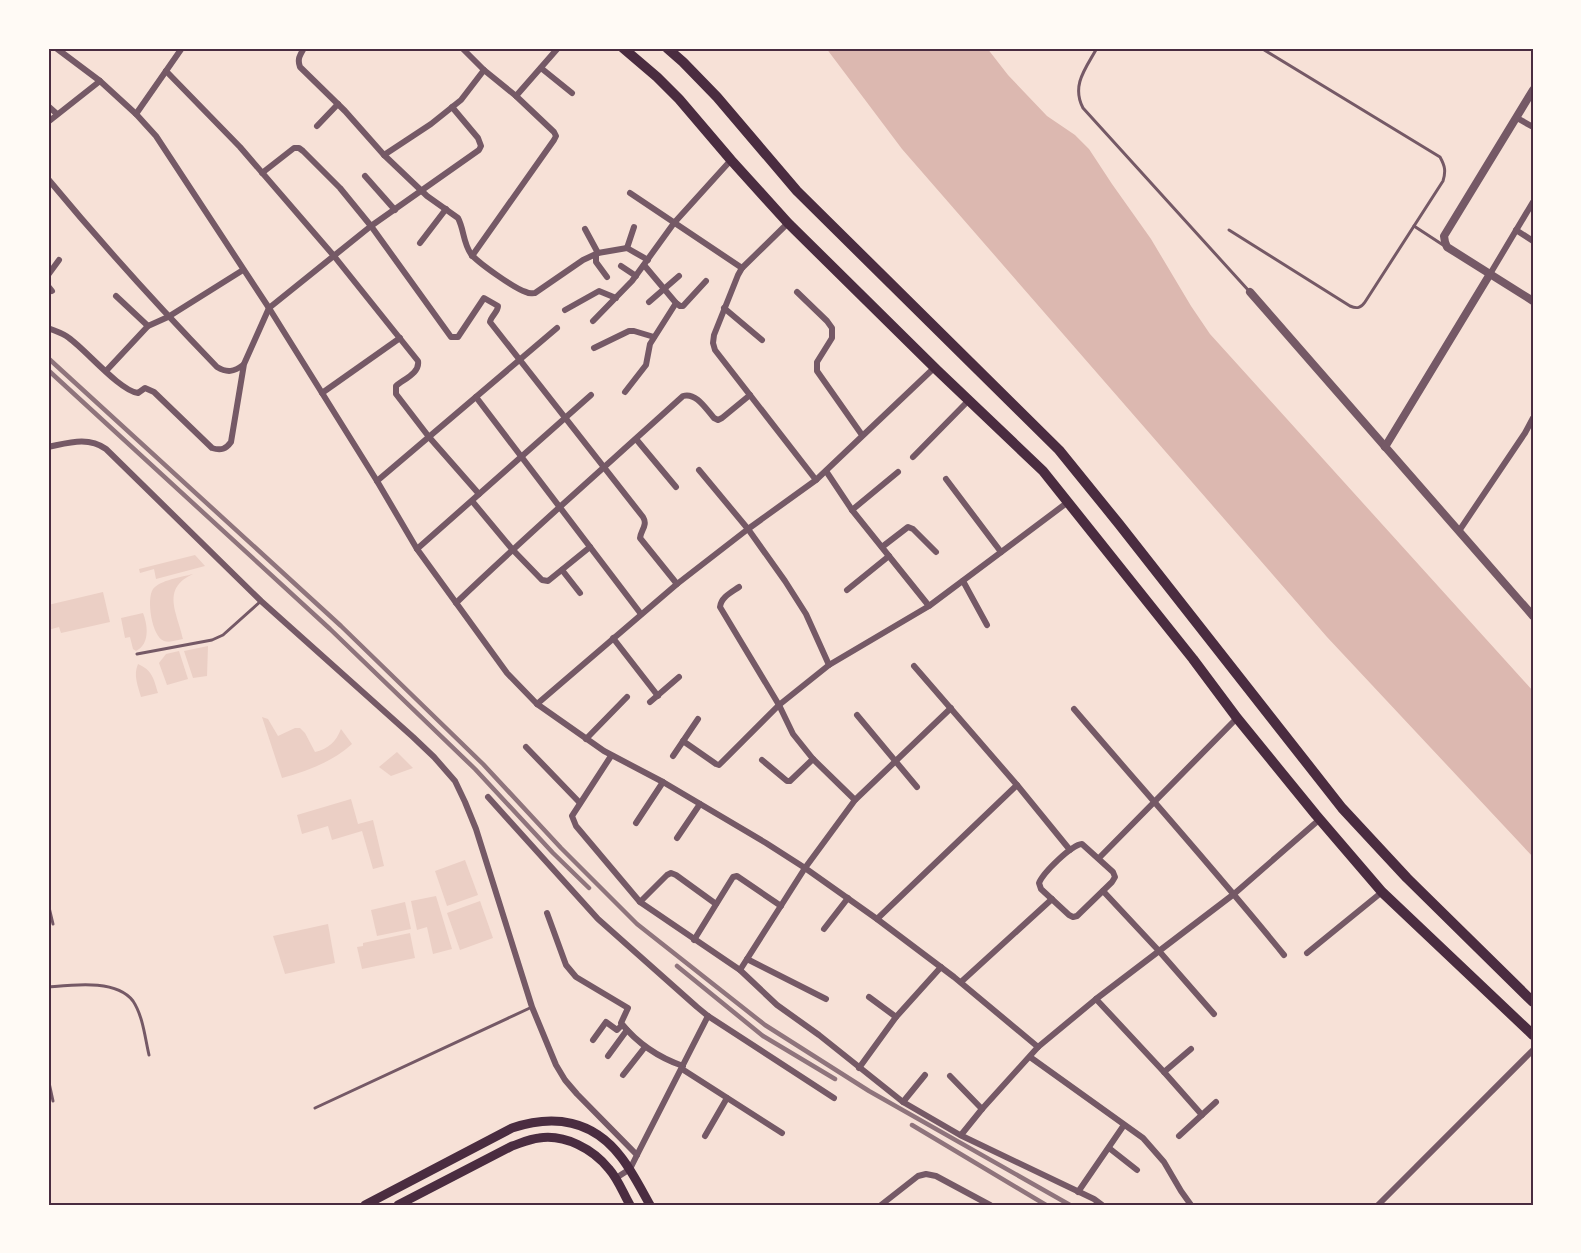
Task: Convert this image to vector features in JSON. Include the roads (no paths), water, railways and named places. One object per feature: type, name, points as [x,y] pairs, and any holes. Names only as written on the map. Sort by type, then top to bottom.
[{"type":"highway","points":[[623,48],[679,99],[789,223],[934,368],[1043,471],[1193,659],[1237,718],[1382,892],[1533,1035]]},
{"type":"highway","points":[[667,48],[684,62],[717,97],[797,191],[1059,450],[1342,808],[1407,878],[1533,1002]]},
{"type":"main road","points":[[366,1205],[512,1128],[537,1121],[559,1120],[581,1126],[596,1133],[609,1143],[630,1169],[650,1205]]},
{"type":"main road","points":[[398,1205],[512,1146],[539,1138],[560,1138],[602,1160],[616,1178],[630,1205]]},
{"type":"street","points":[[56,48],[100,81],[156,136],[269,308],[417,549],[507,673],[537,704],[611,756],[663,782],[805,868],[877,918],[961,982],[1038,1047]]},
{"type":"street","points":[[136,114],[182,48]]},
{"type":"street","points":[[304,48],[298,57],[300,67],[339,104],[384,155],[422,191],[458,218],[472,256],[514,286],[528,293],[535,293],[583,260],[597,254],[627,248],[646,262],[664,289],[680,306],[683,306],[706,281]]},
{"type":"street","points":[[462,48],[484,70],[516,96],[556,136],[472,256]]},
{"type":"street","points":[[516,96],[558,48]]},
{"type":"street","points":[[541,68],[572,93]]},
{"type":"street","points":[[384,155],[452,107],[469,91],[484,70]]},
{"type":"street","points":[[166,71],[240,147],[334,256],[418,361],[417,369],[396,386],[396,394],[429,437],[479,494]]},
{"type":"street","points":[[48,122],[100,81]]},
{"type":"street","points":[[1533,90],[1444,236],[1448,247],[1533,301]]},
{"type":"street","points":[[317,126],[339,104]]},
{"type":"street","points":[[48,106],[57,114]]},
{"type":"street","points":[[48,328],[68,336],[131,391],[138,393],[144,388],[154,392],[212,448],[223,450],[231,442],[243,364],[269,308],[371,226],[476,153],[481,146],[478,138],[452,107]]},
{"type":"street","points":[[1517,118],[1533,128]]},
{"type":"street","points":[[262,173],[294,148],[299,148],[340,188],[371,226],[450,337],[458,337],[484,298],[499,308],[490,322],[645,521],[640,536],[641,540],[677,584]]},
{"type":"street","points":[[593,321],[636,276],[674,222],[731,160]]},
{"type":"street","points":[[365,176],[395,210]]},
{"type":"street","points":[[48,179],[103,245],[217,367],[230,372],[243,364]]},
{"type":"street","points":[[630,192],[742,268]]},
{"type":"street","points":[[1385,447],[1533,202]]},
{"type":"street","points":[[420,243],[446,209]]},
{"type":"street","points":[[789,223],[742,268],[724,308],[713,343],[715,350],[816,480]]},
{"type":"street","points":[[627,248],[634,227]]},
{"type":"street","points":[[585,229],[597,254],[596,262],[607,277]]},
{"type":"street","points":[[1516,230],[1533,241]]},
{"type":"street","points":[[48,275],[59,260]]},
{"type":"street","points":[[621,266],[636,276]]},
{"type":"street","points":[[106,371],[148,326],[168,317],[243,270]]},
{"type":"street","points":[[649,302],[679,276]]},
{"type":"street","points":[[565,310],[599,291],[616,298]]},
{"type":"street","points":[[797,292],[832,328],[832,338],[817,362],[817,371],[862,435]]},
{"type":"street","points":[[1250,292],[1533,616]]},
{"type":"street","points":[[116,296],[148,326]]},
{"type":"street","points":[[625,392],[646,365],[650,344],[676,303]]},
{"type":"street","points":[[724,308],[762,340]]},
{"type":"street","points":[[377,481],[557,328]]},
{"type":"street","points":[[594,348],[634,331],[654,337]]},
{"type":"street","points":[[322,393],[400,338]]},
{"type":"street","points":[[537,704],[677,584],[747,529],[816,480],[934,368]]},
{"type":"street","points":[[417,549],[591,395]]},
{"type":"street","points":[[456,603],[512,549],[683,396],[694,396],[718,420],[750,395]]},
{"type":"street","points":[[476,397],[641,614]]},
{"type":"street","points":[[913,457],[969,400]]},
{"type":"street","points":[[1459,531],[1533,418]]},
{"type":"street","points":[[636,439],[676,487]]},
{"type":"street","points":[[48,447],[86,441],[94,442],[106,449],[261,601],[413,737],[455,781],[476,829],[532,1007],[548,1049],[565,1080],[638,1155]]},
{"type":"street","points":[[699,470],[747,529],[785,581],[806,614],[829,665]]},
{"type":"street","points":[[826,471],[852,510],[929,606]]},
{"type":"street","points":[[852,510],[898,472]]},
{"type":"street","points":[[946,479],[1001,552]]},
{"type":"street","points":[[472,501],[512,549],[542,580],[548,581],[590,547]]},
{"type":"street","points":[[683,741],[719,765],[779,705],[829,665],[929,606],[1068,502]]},
{"type":"street","points":[[882,547],[908,527],[913,529],[936,552]]},
{"type":"street","points":[[847,590],[889,556]]},
{"type":"street","points":[[562,570],[580,593]]},
{"type":"street","points":[[963,580],[987,625]]},
{"type":"street","points":[[739,587],[722,599],[720,607],[779,705],[793,734],[813,759],[855,800]]},
{"type":"street","points":[[613,638],[658,696]]},
{"type":"street","points":[[914,666],[1070,850]]},
{"type":"street","points":[[650,702],[679,677]]},
{"type":"street","points":[[586,739],[627,697]]},
{"type":"street","points":[[740,970],[805,868],[855,800],[951,708]]},
{"type":"street","points":[[1074,709],[1284,955]]},
{"type":"street","points":[[857,715],[917,787]]},
{"type":"street","points":[[1099,858],[1237,718]]},
{"type":"street","points":[[672,756],[698,719]]},
{"type":"street","points":[[526,747],[580,803]]},
{"type":"street","points":[[611,756],[572,816],[576,826],[640,902],[740,970],[777,1005],[819,1035],[903,1102],[961,1135],[1102,1205]]},
{"type":"street","points":[[762,760],[787,781],[790,781],[813,759]]},
{"type":"street","points":[[636,823],[663,782]]},
{"type":"street","points":[[877,918],[1017,785]]},
{"type":"street","points":[[488,797],[598,919],[708,1016],[834,1098]]},
{"type":"street","points":[[677,838],[700,804]]},
{"type":"street","points":[[961,1135],[982,1108],[1038,1047],[1096,999],[1234,894],[1320,819]]},
{"type":"street","points":[[1083,844],[1114,874],[1114,880],[1075,917],[1069,915],[1041,889],[1039,883],[1070,850],[1083,844]]},
{"type":"street","points":[[640,902],[666,875],[671,873],[716,904]]},
{"type":"street","points":[[694,940],[731,879],[737,876],[780,906]]},
{"type":"street","points":[[1103,891],[1214,1014]]},
{"type":"street","points":[[1307,954],[1382,892]]},
{"type":"street","points":[[824,929],[848,898]]},
{"type":"street","points":[[961,982],[1052,899]]},
{"type":"street","points":[[547,913],[566,965],[576,977],[628,1008],[621,1022],[645,1047],[682,1067],[782,1133]]},
{"type":"street","points":[[747,959],[826,999]]},
{"type":"street","points":[[859,1068],[896,1017],[941,967]]},
{"type":"street","points":[[869,997],[896,1017]]},
{"type":"street","points":[[1096,999],[1202,1115]]},
{"type":"street","points":[[616,1178],[630,1169],[638,1155],[708,1016]]},
{"type":"street","points":[[593,1040],[606,1022],[617,1030],[624,1027]]},
{"type":"street","points":[[608,1056],[624,1027]]},
{"type":"street","points":[[623,1075],[645,1047]]},
{"type":"street","points":[[1164,1072],[1191,1049]]},
{"type":"street","points":[[1378,1205],[1533,1050]]},
{"type":"street","points":[[1030,1057],[1143,1138],[1164,1162],[1180,1191],[1191,1205]]},
{"type":"street","points":[[903,1102],[925,1075]]},
{"type":"street","points":[[950,1076],[982,1108]]},
{"type":"street","points":[[705,1136],[727,1098]]},
{"type":"street","points":[[1179,1136],[1216,1102]]},
{"type":"street","points":[[1078,1192],[1124,1125]]},
{"type":"street","points":[[1109,1148],[1137,1170]]},
{"type":"street","points":[[881,1205],[918,1176],[926,1174],[936,1176],[990,1205]]},
{"type":"lane","points":[[1097,48],[1078,83],[1077,92],[1083,108],[1250,292]]},
{"type":"lane","points":[[1229,230],[1350,306],[1361,307],[1443,181],[1445,173],[1440,157],[1262,48]]},
{"type":"lane","points":[[1414,226],[1448,247]]},
{"type":"lane","points":[[137,654],[212,640],[223,635],[261,601]]},
{"type":"lane","points":[[48,903],[53,924]]},
{"type":"lane","points":[[48,987],[101,985],[113,987],[123,993],[132,1001],[138,1012],[149,1055]]},
{"type":"lane","points":[[315,1108],[532,1007]]},
{"type":"lane","points":[[48,1078],[53,1101]]},
{"type":"railway","points":[[48,358],[341,626],[483,764],[561,848],[637,924],[765,1025],[869,1091],[1070,1205]]},
{"type":"railway","points":[[48,370],[330,629],[475,769],[589,888]]},
{"type":"railway","points":[[677,966],[763,1036],[835,1079]]},
{"type":"railway","points":[[912,1125],[1046,1205]]}]
